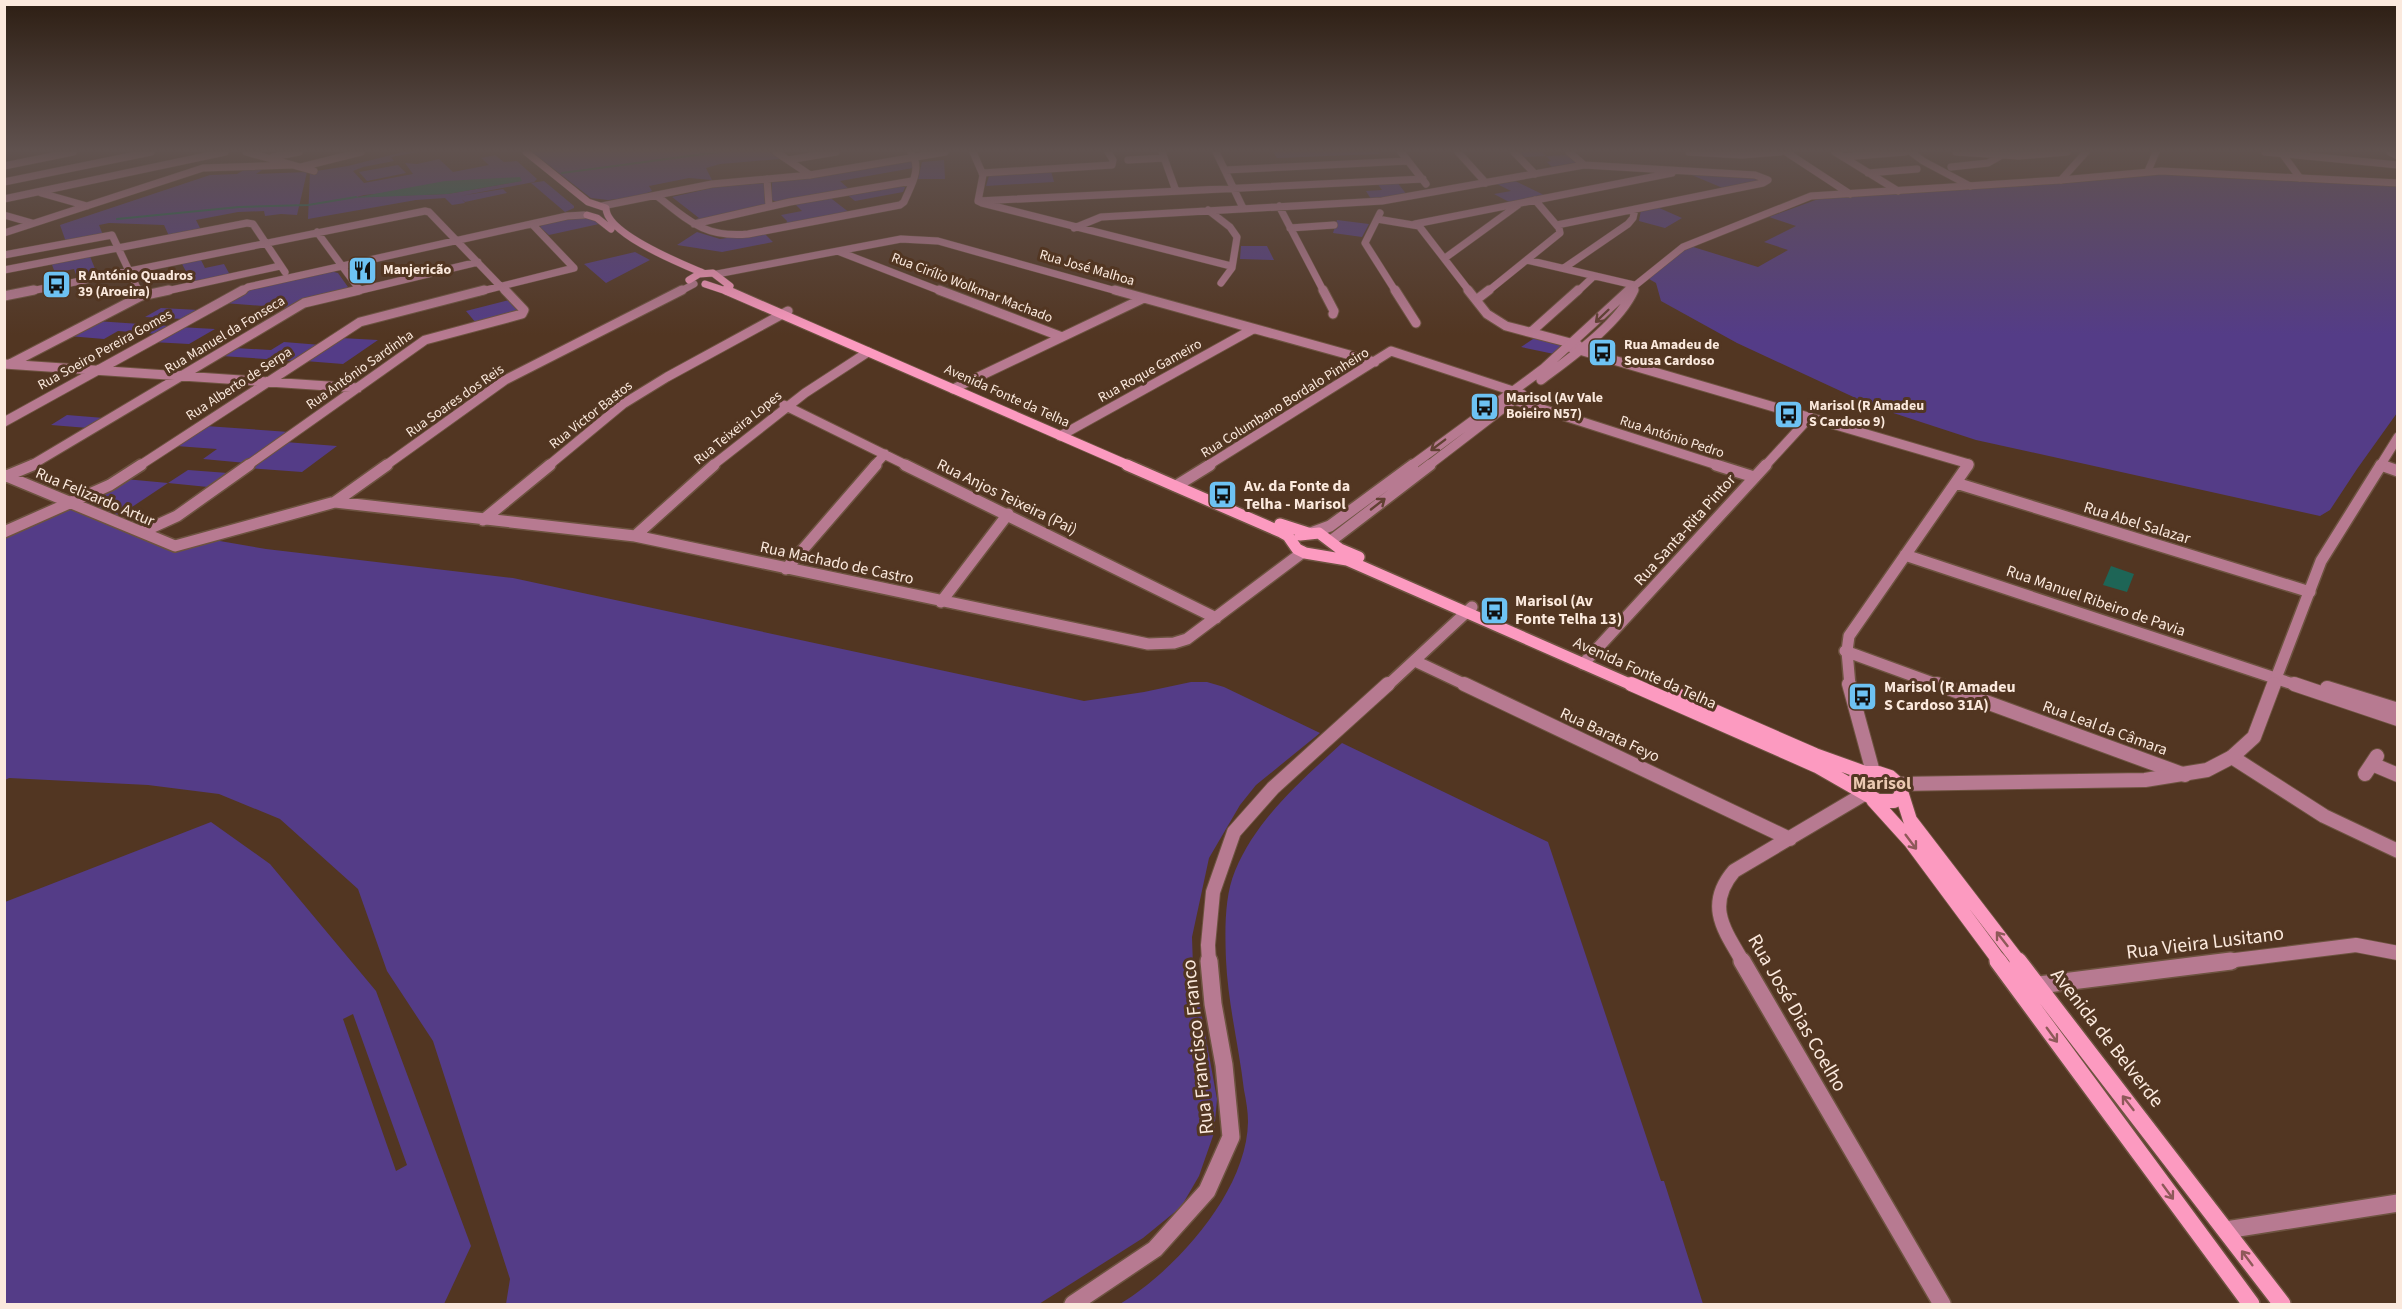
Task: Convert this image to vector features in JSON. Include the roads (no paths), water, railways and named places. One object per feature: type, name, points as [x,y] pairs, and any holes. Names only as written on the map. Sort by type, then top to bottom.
[{"type":"main road","points":[[586,213],[597,218],[634,248],[678,270],[692,282],[705,284],[718,277]]},
{"type":"main road","points":[[606,213],[611,220],[647,249],[718,277]]},
{"type":"main road","points":[[692,282],[703,273]]},
{"type":"main road","name":"Avenida Fonte da Telha","points":[[718,277],[726,285],[867,352],[957,387]]},
{"type":"main road","name":"Avenida Fonte da Telha","points":[[705,284],[785,313],[1179,484],[1286,534],[1297,549],[1303,552],[1347,560],[1852,770],[1887,776],[1900,790]]},
{"type":"main road","name":"Avenida Fonte da Telha","points":[[1179,484],[1283,525],[1309,533],[1323,534],[1348,553],[1469,610]]},
{"type":"main road","points":[[1294,542],[1298,536],[1309,533]]},
{"type":"main road","points":[[1316,555],[1330,551],[1333,541]]},
{"type":"main road","name":"Avenida Fonte da Telha","points":[[1586,660],[1808,762],[1864,794]]},
{"type":"main road","points":[[1869,772],[1856,778],[1864,794],[1911,842],[2251,1305]]},
{"type":"main road","points":[[1864,794],[1890,802],[1900,790]]},
{"type":"main road","name":"Avenida de Belverde","points":[[1900,790],[1910,820],[2282,1305]]},
{"type":"street","points":[[4,233],[66,213]]},
{"type":"street","name":"Rua António Sardinha","points":[[317,232],[414,213]]},
{"type":"street","name":"Rua António Sardinha","points":[[142,532],[177,516],[425,340],[522,314],[524,310],[430,213]]},
{"type":"street","name":"Rua Soeiro Pereira Gomes","points":[[4,422],[243,289],[579,213]]},
{"type":"street","points":[[680,213],[709,234],[735,236],[856,213]]},
{"type":"street","points":[[694,224],[739,213]]},
{"type":"street","points":[[1016,213],[1232,266]]},
{"type":"street","points":[[1074,228],[1098,218],[1166,213]]},
{"type":"street","points":[[1212,213],[1230,227],[1237,237],[1232,266],[1221,283]]},
{"type":"street","points":[[1282,213],[1334,311],[1333,314]]},
{"type":"street","points":[[1380,213],[1366,239],[1366,247],[1416,323]]},
{"type":"street","points":[[1377,219],[1415,224],[1470,213]]},
{"type":"street","points":[[1445,258],[1507,213]]},
{"type":"street","points":[[1476,300],[1560,233],[1557,225],[1547,213]]},
{"type":"street","points":[[1557,225],[1615,213]]},
{"type":"street","points":[[1564,268],[1628,224],[1634,213]]},
{"type":"street","points":[[1527,260],[1634,285],[1686,246],[1768,213]]},
{"type":"street","points":[[4,215],[33,224]]},
{"type":"street","points":[[4,270],[247,223],[252,224],[282,269],[141,296],[6,365]]},
{"type":"street","name":"Rua Alberto de Serpa","points":[[4,532],[110,485],[360,322],[499,286],[577,270],[532,224]]},
{"type":"street","points":[[1415,224],[1495,320],[1531,333],[1969,464],[1849,636],[1845,651],[1847,675],[1869,772]]},
{"type":"street","points":[[1290,228],[1334,225]]},
{"type":"street","points":[[4,297],[317,232],[359,289]]},
{"type":"street","points":[[4,255],[107,236],[115,237],[141,296]]},
{"type":"street","name":"Rua José Malhoa","points":[[718,277],[901,239],[938,241],[1375,362]]},
{"type":"street","name":"Rua Cirílio Wolkmar Machado","points":[[838,251],[1062,337]]},
{"type":"street","name":"Rua Manuel da Fonseca","points":[[5,476],[40,462],[304,303],[478,262]]},
{"type":"street","points":[[1531,333],[1594,276]]},
{"type":"street","name":"Rua Soares dos Reis","points":[[335,502],[505,380],[692,282]]},
{"type":"street","points":[[1333,541],[1629,302],[1634,293],[1634,285]]},
{"type":"street","points":[[957,387],[1144,298]]},
{"type":"street","name":"Rua Victor Bastos","points":[[483,520],[623,404],[667,377],[785,313]]},
{"type":"street","name":"Rua Roque Gameiro","points":[[1064,434],[1253,329]]},
{"type":"street","name":"Rua Columbano Bordalo Pinheiro","points":[[1179,484],[1392,351],[1513,395]]},
{"type":"street","name":"Rua Teixeira Lopes","points":[[635,536],[716,462],[784,405],[867,352]]},
{"type":"street","points":[[6,365],[358,388]]},
{"type":"street","points":[[1309,533],[1330,526],[1513,395]]},
{"type":"street","name":"Rua António Pedro","points":[[1513,395],[1754,477]]},
{"type":"street","name":"Rua Anjos Teixeira (Pai)","points":[[784,405],[1216,618]]},
{"type":"street","name":"Rua Santa-Rita Pintor","points":[[1586,660],[1810,417]]},
{"type":"street","points":[[1900,790],[2145,780],[2207,770],[2232,758],[2254,737],[2321,561],[2397,437]]},
{"type":"street","points":[[786,569],[885,454]]},
{"type":"street","points":[[2381,465],[2397,471]]},
{"type":"street","name":"Rua Felizardo Artur","points":[[5,476],[175,546],[335,502]]},
{"type":"street","name":"Rua Abel Salazar","points":[[1956,483],[2310,592]]},
{"type":"street","name":"Rua Machado de Castro","points":[[335,502],[635,536],[941,602],[1162,645],[1187,639],[1303,552]]},
{"type":"street","points":[[941,602],[1008,514]]},
{"type":"street","name":"Rua Manuel Ribeiro de Pavia","points":[[1905,555],[2277,676]]},
{"type":"street","name":"Rua Francisco Franco","points":[[1073,1305],[1155,1249],[1207,1191],[1231,1137],[1224,1065],[1213,1004],[1208,945],[1213,892],[1234,832],[1273,788],[1308,759],[1469,610]]},
{"type":"street","name":"Rua Leal da Câmara","points":[[1845,651],[2185,775]]},
{"type":"street","name":"Rua Barata Feyo","points":[[1414,661],[1790,839]]},
{"type":"street","points":[[2277,676],[2397,710]]},
{"type":"street","points":[[2277,676],[2397,719]]},
{"type":"street","points":[[2232,758],[2324,816],[2397,851]]},
{"type":"street","points":[[2371,765],[2397,775]]},
{"type":"street","name":"Rua José Dias Coelho","points":[[1864,794],[1734,871],[1721,885],[1717,906],[1724,929],[1942,1305]]},
{"type":"street","name":"Rua Vieira Lusitano","points":[[2018,987],[2356,945],[2397,953]]},
{"type":"street","points":[[2226,1230],[2397,1203]]},
{"type":"water","points":[[2111,566],[2134,574],[2127,592],[2103,585]]},
{"type":"waterway","points":[[117,219],[177,213]]},
{"type":"place","name":"Manjericão","points":[[362,270]]},
{"type":"place","name":"R António Quadros 39 (Aroeira)","points":[[57,284]]},
{"type":"place","name":"Rua Amadeu de Sousa Cardoso","points":[[1603,353]]},
{"type":"place","name":"Marisol (Av Vale Boieiro N57)","points":[[1485,406]]},
{"type":"place","name":"Marisol (R Amadeu S Cardoso 9)","points":[[1788,414]]},
{"type":"place","name":"Av. da Fonte da Telha - Marisol","points":[[1223,495]]},
{"type":"place","name":"Marisol (Av Fonte Telha 13)","points":[[1494,610]]},
{"type":"place","name":"Marisol (R Amadeu S Cardoso 31A)","points":[[1863,696]]},
{"type":"district","name":"Marisol","points":[[1882,783]]}]
